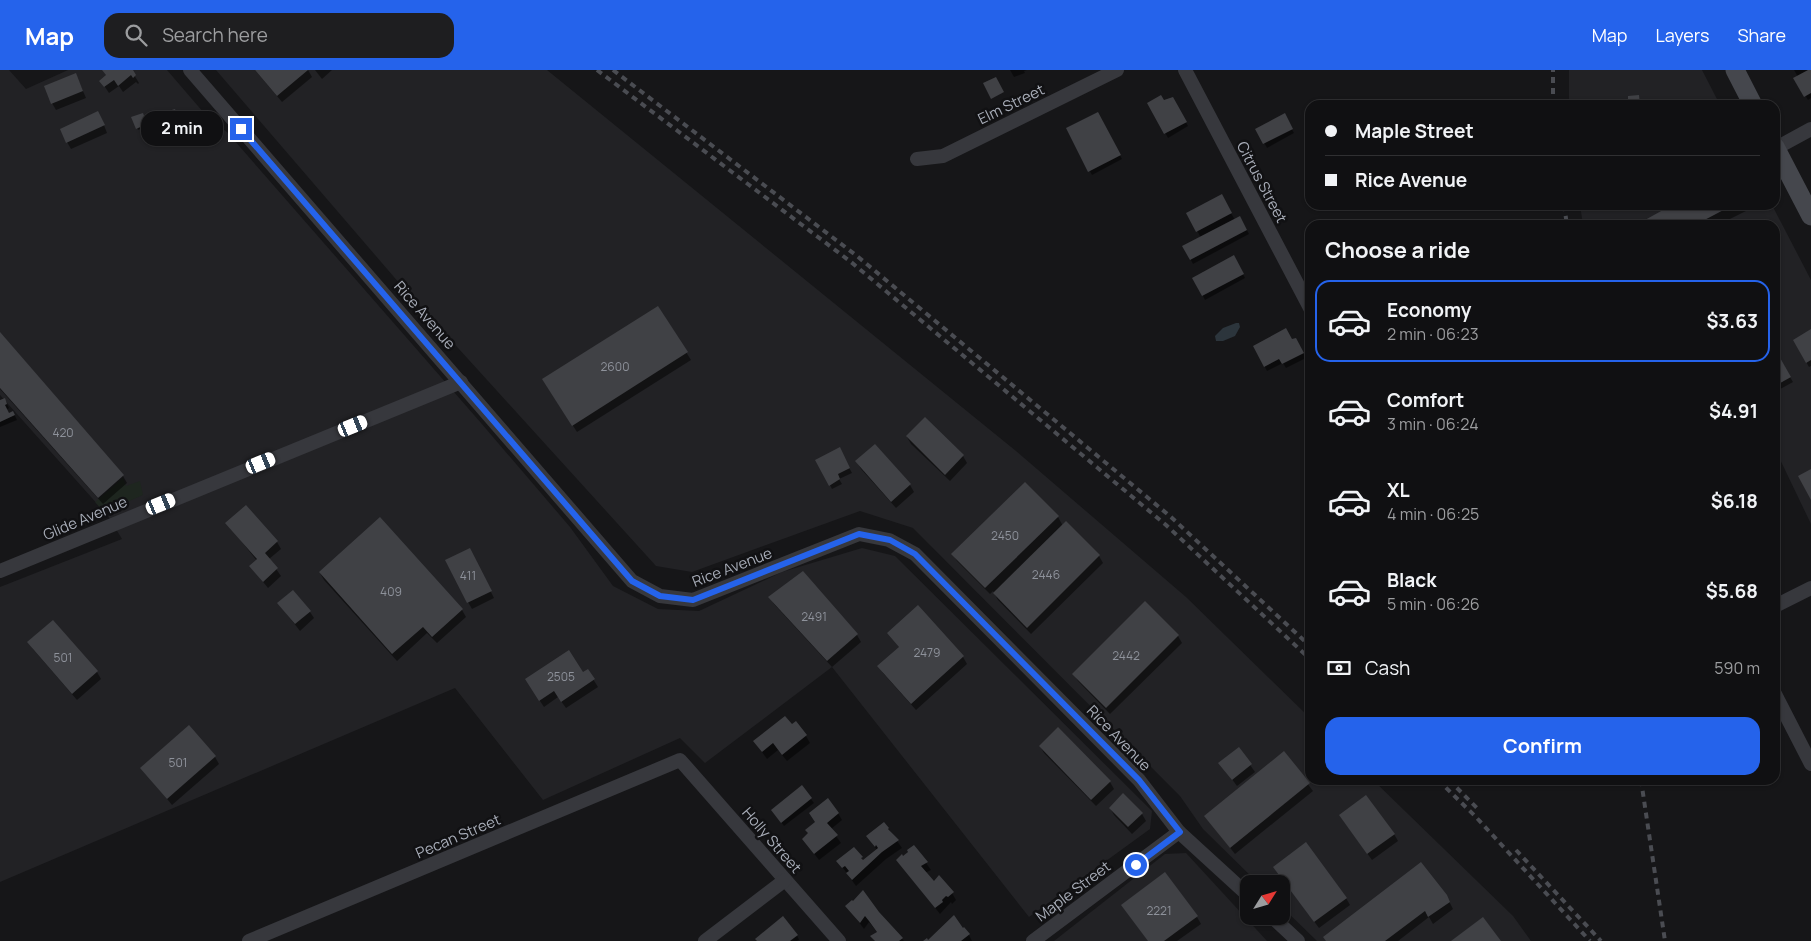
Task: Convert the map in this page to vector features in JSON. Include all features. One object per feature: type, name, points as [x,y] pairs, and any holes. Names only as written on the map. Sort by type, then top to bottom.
[{"type":"main road","points":[[1735,70],[1750,100]]},
{"type":"main road","points":[[1780,157],[1811,216]]},
{"type":"street","name":"Rice Avenue","points":[[190,70],[632,581],[660,596],[693,600],[859,534],[890,540],[915,554],[1139,780],[1180,832],[1240,888]]},
{"type":"street","name":"Elm Street","points":[[917,159],[943,156],[1117,70]]},
{"type":"street","name":"Citrus Street","points":[[1185,70],[1305,298]]},
{"type":"street","points":[[1780,145],[1811,129]]},
{"type":"street","name":"Glide Avenue","points":[[0,571],[461,382]]},
{"type":"street","points":[[1780,604],[1811,588]]},
{"type":"street","points":[[1780,704],[1811,764]]},
{"type":"street","name":"Holly Street","points":[[680,760],[839,941]]},
{"type":"street","name":"Pecan Street","points":[[249,941],[680,760]]},
{"type":"street","name":"Maple Street","points":[[1033,941],[1180,832]]},
{"type":"street","points":[[705,941],[785,880]]},
{"type":"street","points":[[1281,925],[1298,941]]},
{"type":"shaded area","points":[[0,70],[9,70],[26,89],[68,70],[167,70],[210,120],[227,132],[481,423],[570,527],[613,586],[658,609],[699,611],[782,572],[862,548],[895,556],[1152,811],[1150,829],[1029,917],[832,667],[705,763],[680,738],[543,800],[455,688],[0,882],[0,587],[122,539],[108,516],[0,395]]},
{"type":"shaded area","points":[[216,70],[547,70],[1016,451],[1186,597],[1305,713],[1305,785],[1378,785],[1513,916],[1531,941],[1317,941],[1290,915],[1290,875],[1250,875],[1203,829],[1180,796],[913,528],[860,511],[692,572],[656,566],[400,284]]},
{"type":"shaded area","points":[[1569,70],[1702,70],[1717,100],[1569,100]]},
{"type":"shaded area","points":[[1581,210],[1775,210],[1780,220],[1582,220]]},
{"type":"shaded area","points":[[1780,220],[1811,280],[1811,524],[1780,459]]},
{"type":"shaded area","points":[[1239,323],[1240,327],[1235,336],[1223,341],[1216,341],[1215,336],[1223,328]]},
{"type":"shaded area","points":[[123,478],[126,486],[140,481],[143,495],[104,512],[95,502]]},
{"type":"shaded area","points":[[1186,853],[1240,912],[1240,925],[1252,925],[1267,941],[1054,941],[1165,854]]},
{"type":"building","points":[[102,70],[133,70],[136,75],[133,78],[131,75],[118,86],[114,80],[104,87],[99,81],[106,75]]},
{"type":"building","points":[[255,70],[308,70],[277,96]]},
{"type":"building","points":[[1811,70],[1811,93],[1804,97],[1793,78]]},
{"type":"building","points":[[76,73],[83,91],[51,104],[44,86]]},
{"type":"building","points":[[996,77],[1004,92],[991,99],[983,83]]},
{"type":"building","points":[[1161,95],[1164,100],[1173,97],[1187,122],[1164,134],[1147,103]]},
{"type":"building","points":[[1639,95],[1640,100],[1628,100],[1628,96]]},
{"type":"building","points":[[175,109],[182,129],[166,135],[159,114]]},
{"type":"building","points":[[98,111],[105,125],[66,143],[60,129]]},
{"type":"building","points":[[1098,112],[1121,155],[1088,172],[1066,128]]},
{"type":"building","points":[[143,113],[147,124],[136,129],[131,117]]},
{"type":"building","points":[[1285,113],[1293,129],[1263,144],[1255,129]]},
{"type":"building","points":[[1222,194],[1232,213],[1196,232],[1186,213]]},
{"type":"building","points":[[1663,210],[1724,210],[1704,220],[1645,220]]},
{"type":"building","points":[[1240,216],[1247,230],[1190,260],[1182,246]]},
{"type":"building","points":[[1234,255],[1244,274],[1202,296],[1192,278]]},
{"type":"building","points":[[658,306],[688,352],[572,426],[542,379]]},
{"type":"building","points":[[1286,328],[1292,339],[1296,338],[1304,353],[1282,364],[1279,359],[1264,367],[1253,346]]},
{"type":"building","points":[[1811,329],[1811,360],[1806,363],[1793,340]]},
{"type":"building","points":[[0,332],[124,475],[98,498],[0,388]]},
{"type":"building","points":[[1780,358],[1791,377],[1780,383]]},
{"type":"building","points":[[5,398],[7,404],[5,405],[9,413],[13,411],[15,415],[0,422],[0,400]]},
{"type":"building","points":[[925,417],[964,455],[945,475],[906,436]]},
{"type":"building","points":[[875,444],[911,484],[891,502],[855,461]]},
{"type":"building","points":[[840,447],[850,468],[838,474],[840,479],[829,486],[815,460]]},
{"type":"building","points":[[1811,469],[1811,500],[1798,476]]},
{"type":"building","points":[[1025,482],[1059,516],[985,588],[951,554]]},
{"type":"building","points":[[246,505],[278,541],[265,553],[278,568],[263,582],[249,566],[257,559],[225,523]]},
{"type":"building","points":[[380,517],[463,609],[432,637],[423,627],[392,654],[319,572]]},
{"type":"building","points":[[1066,521],[1100,555],[1027,628],[993,593]]},
{"type":"building","points":[[470,548],[492,591],[467,603],[445,560]]},
{"type":"building","points":[[803,571],[858,634],[827,661],[768,597]]},
{"type":"building","points":[[293,590],[311,611],[295,624],[277,603]]},
{"type":"building","points":[[1145,601],[1179,635],[1106,708],[1072,674]]},
{"type":"building","points":[[918,605],[964,656],[911,704],[877,666],[899,647],[887,633]]},
{"type":"building","points":[[53,620],[98,671],[72,694],[27,642]]},
{"type":"building","points":[[569,650],[583,672],[588,669],[595,679],[561,702],[554,691],[539,701],[525,679]]},
{"type":"building","points":[[785,716],[792,724],[796,721],[807,735],[782,755],[773,743],[762,752],[753,741]]},
{"type":"building","points":[[189,725],[216,756],[167,799],[140,768]]},
{"type":"building","points":[[1058,727],[1111,781],[1091,800],[1039,746]]},
{"type":"building","points":[[1239,747],[1252,764],[1232,780],[1218,763]]},
{"type":"building","points":[[1284,751],[1305,777],[1305,785],[1308,785],[1230,848],[1204,816]]},
{"type":"building","points":[[802,785],[812,798],[781,823],[771,810]]},
{"type":"building","points":[[1123,793],[1143,813],[1128,827],[1109,808]]},
{"type":"building","points":[[1366,795],[1395,834],[1367,854],[1339,815]]},
{"type":"building","points":[[828,798],[839,813],[827,823],[838,835],[814,854],[802,839],[808,833],[805,830],[815,822],[809,813]]},
{"type":"building","points":[[884,822],[899,840],[882,852],[852,880],[846,873],[849,871],[845,866],[842,868],[836,861],[854,847],[863,857],[861,858],[863,860],[878,848],[866,836]]},
{"type":"building","points":[[1306,842],[1347,898],[1314,922],[1290,890],[1290,875],[1279,875],[1273,867]]},
{"type":"building","points":[[914,845],[928,862],[921,866],[934,881],[939,875],[954,892],[948,897],[946,896],[942,900],[943,902],[935,908],[896,860],[902,854],[903,856],[908,852],[907,850]]},
{"type":"building","points":[[1421,862],[1447,895],[1450,902],[1428,917],[1425,911],[1385,941],[1326,941],[1323,937]]},
{"type":"building","points":[[1165,872],[1198,916],[1164,941],[1148,941],[1121,905]]},
{"type":"building","points":[[863,890],[879,912],[903,938],[899,941],[875,941],[870,936],[877,932],[865,916],[860,923],[845,906],[853,901]]},
{"type":"building","points":[[954,915],[970,934],[961,941],[923,941],[927,938],[928,940]]},
{"type":"building","points":[[783,916],[798,935],[790,941],[757,941],[755,939]]},
{"type":"building","points":[[1483,917],[1501,941],[1451,941]]},
{"type":"railway","points":[[597,70],[851,262],[1166,525],[1305,654]]},
{"type":"railway","points":[[613,70],[857,256],[1171,517],[1305,641]]},
{"type":"railway","points":[[1553,70],[1553,100]]},
{"type":"railway","points":[[1565,210],[1566,220]]},
{"type":"railway","points":[[1443,785],[1475,816],[1590,941]]},
{"type":"railway","points":[[1454,785],[1477,808]]},
{"type":"railway","points":[[1642,785],[1665,941]]},
{"type":"railway","points":[[1516,850],[1601,941]]},
{"type":"route","points":[[241,129],[632,581],[660,596],[693,600],[859,534],[890,540],[915,554],[1139,780],[1180,832],[1136,865]]}]
